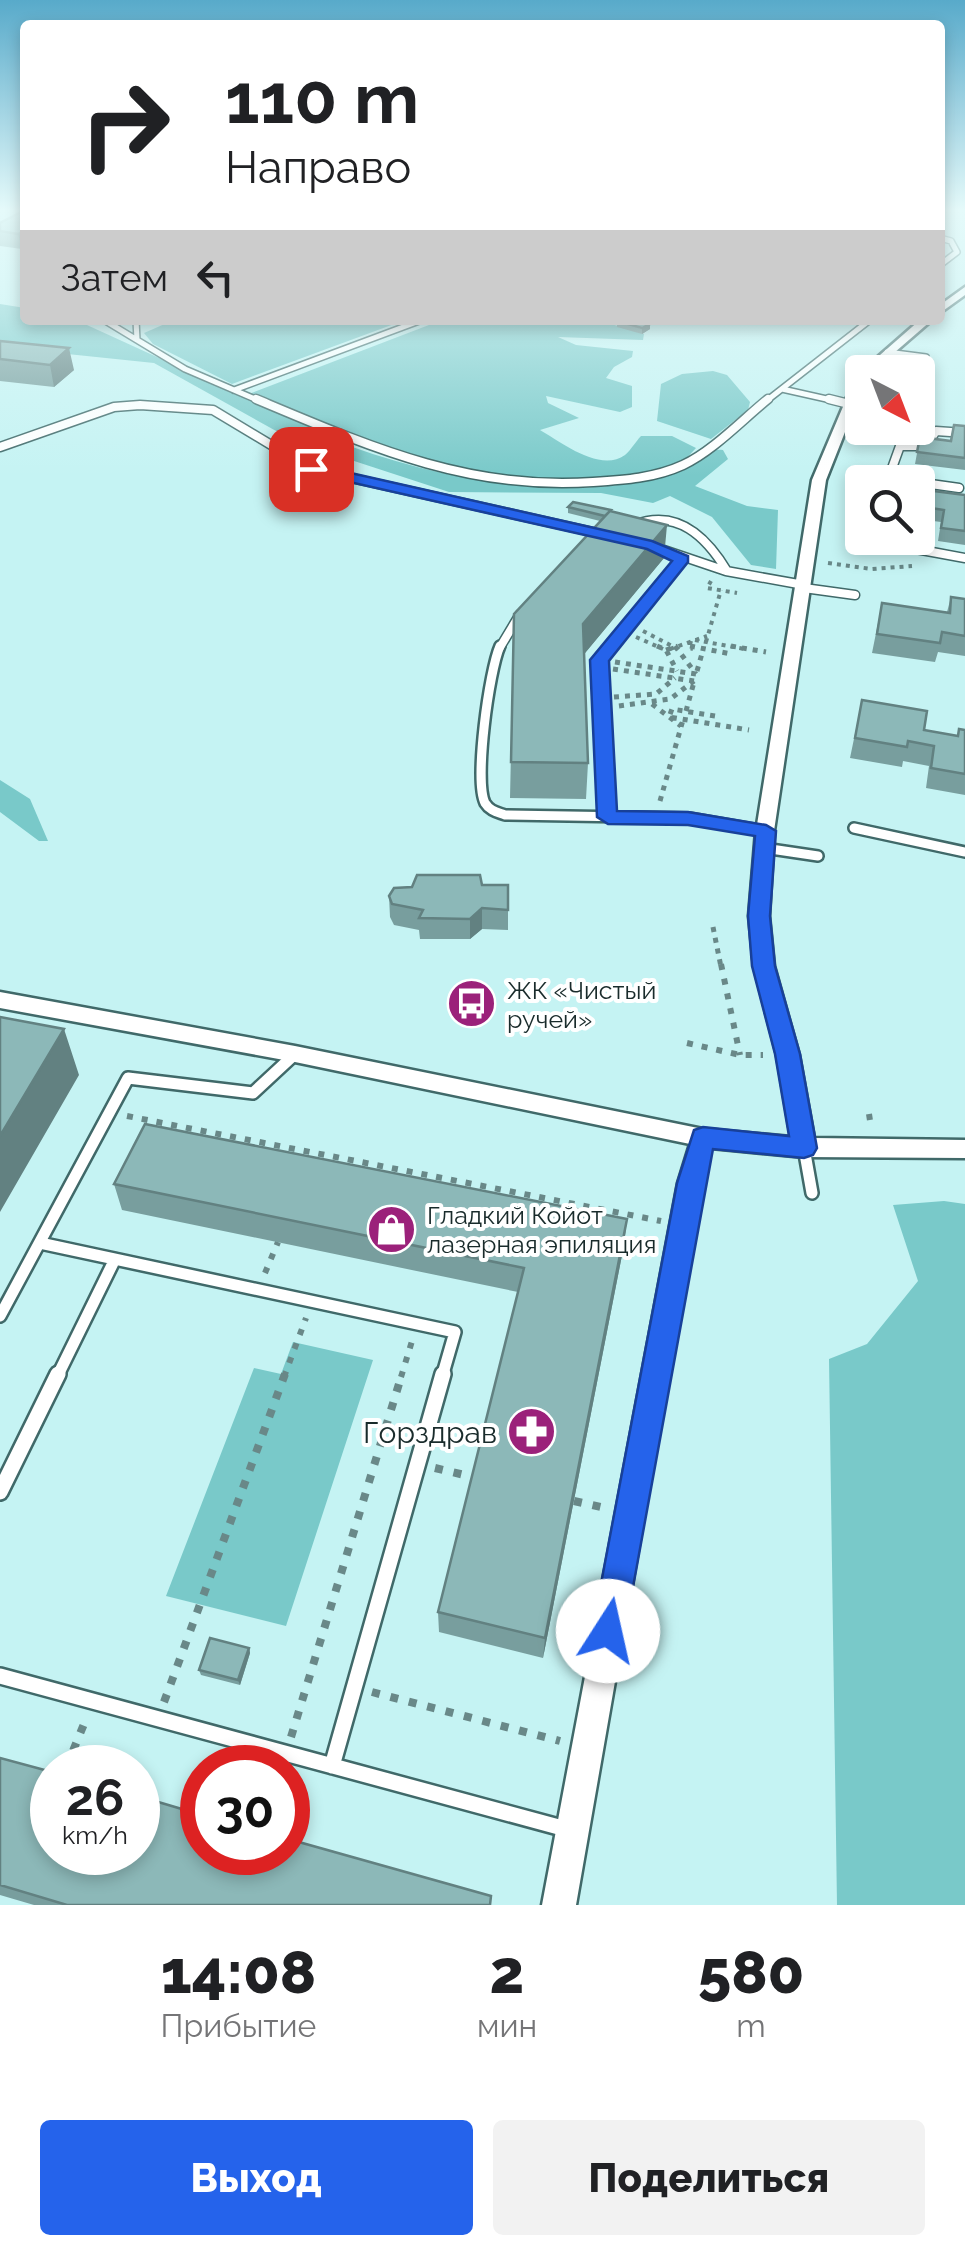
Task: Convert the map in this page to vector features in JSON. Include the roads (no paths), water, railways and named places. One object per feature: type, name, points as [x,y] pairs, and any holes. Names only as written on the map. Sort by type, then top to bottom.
[{"type":"street","points":[[885,355],[921,325]]},
{"type":"street","points":[[804,1148],[788,1054],[764,966],[759,916],[765,840],[819,480],[845,421]]},
{"type":"street","points":[[0,1000],[295,1054],[703,1138],[804,1148],[965,1149]]},
{"type":"street","points":[[560,1905],[703,1138]]},
{"type":"lane","points":[[112,325],[185,370],[394,454],[480,480],[514,484],[639,479],[685,464],[864,325]]},
{"type":"lane","points":[[136,325],[136,340]]},
{"type":"lane","points":[[234,390],[409,325]]},
{"type":"lane","points":[[887,352],[910,355]]},
{"type":"lane","points":[[782,389],[845,384]]},
{"type":"lane","points":[[0,447],[122,406],[158,405],[185,414],[213,410],[311,469],[614,537]]},
{"type":"lane","points":[[893,465],[900,446],[926,446],[936,431],[965,433]]},
{"type":"lane","points":[[935,485],[958,488]]},
{"type":"lane","points":[[630,528],[654,516],[700,532],[716,549],[727,572]]},
{"type":"lane","points":[[582,546],[595,532]]},
{"type":"lane","points":[[634,541],[727,572],[855,595]]},
{"type":"lane","points":[[935,552],[965,558]]},
{"type":"lane","points":[[608,817],[600,663],[682,559]]},
{"type":"lane","points":[[533,600],[508,628],[489,674],[483,800],[491,810],[505,815],[688,818],[818,856]]},
{"type":"lane","points":[[854,828],[965,852]]},
{"type":"lane","points":[[0,1316],[128,1078],[254,1093],[295,1054]]},
{"type":"lane","points":[[804,1148],[812,1192]]},
{"type":"lane","points":[[40,1243],[455,1332],[332,1766]]},
{"type":"lane","points":[[0,1492],[115,1259]]},
{"type":"lane","points":[[0,1676],[571,1831]]},
{"type":"place","name":"ЖК «Чистый ручей»","points":[[472,1004]]},
{"type":"place","name":"Гладкий Койот лазерная эпиляция","points":[[392,1229]]},
{"type":"place","name":"Горздрав","points":[[532,1432]]}]
